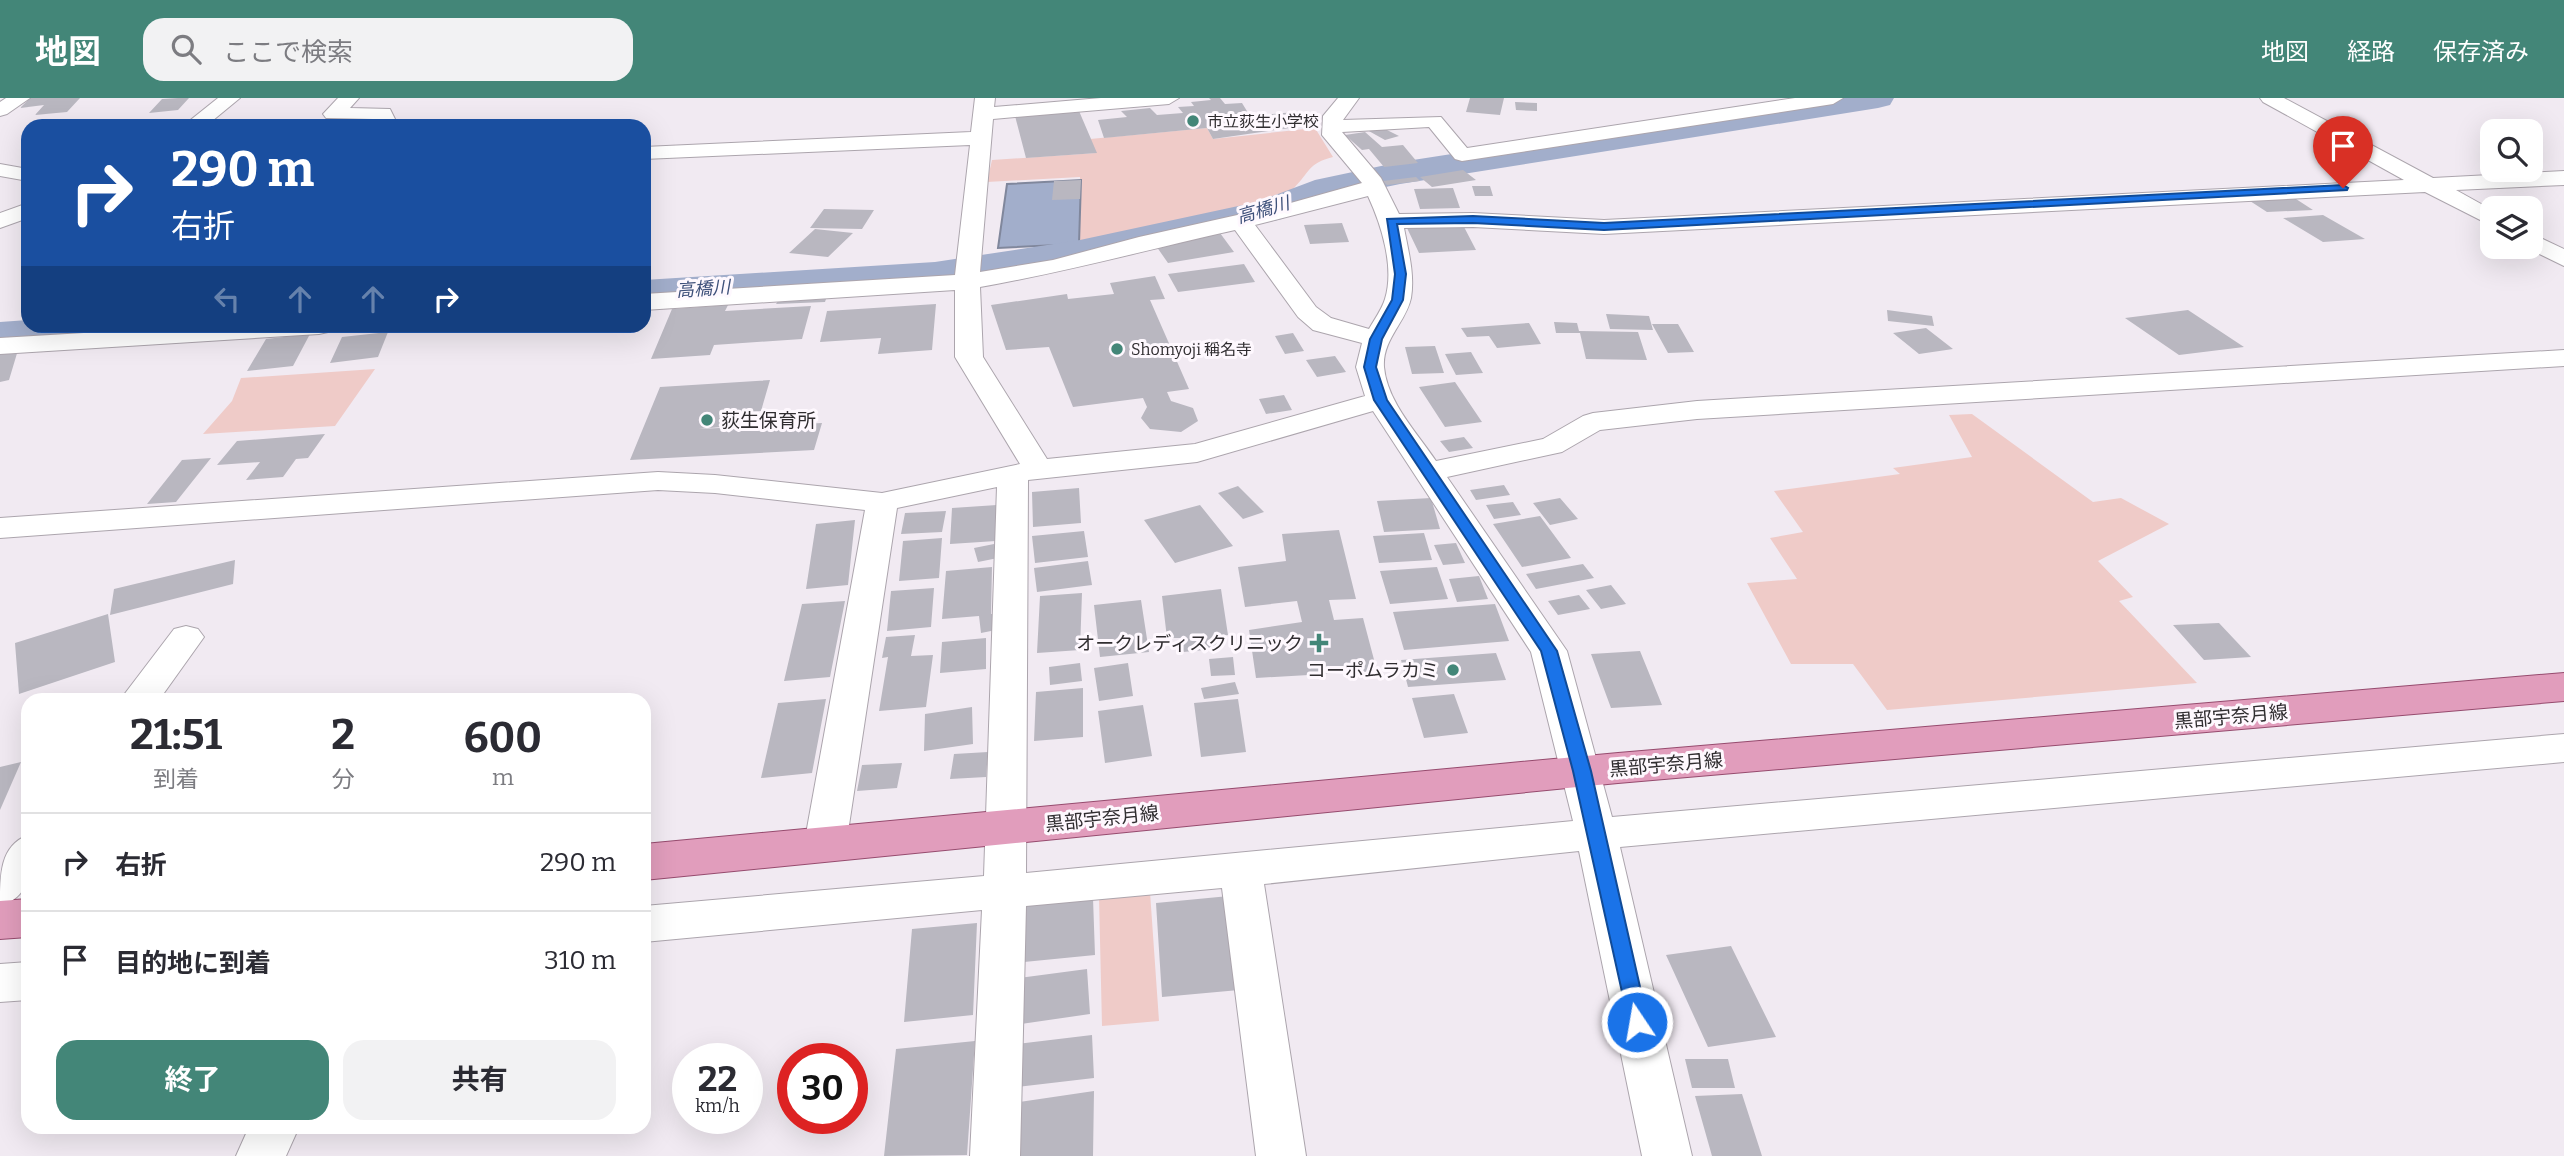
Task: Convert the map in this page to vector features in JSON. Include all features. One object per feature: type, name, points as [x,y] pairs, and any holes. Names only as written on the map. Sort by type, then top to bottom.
[{"type":"main road","name":"黒部宇奈月線","points":[[651,861],[1582,771],[2564,687]]},
{"type":"main road","points":[[0,920],[21,918]]},
{"type":"street","points":[[0,110],[20,98]]},
{"type":"street","points":[[202,119],[230,98]]},
{"type":"street","points":[[349,98],[333,114],[383,113],[385,119]]},
{"type":"street","points":[[995,1156],[1004,891],[1026,472],[970,357],[968,271],[984,106],[1169,98]]},
{"type":"street","points":[[1349,98],[1333,116],[1331,127],[1336,141],[1376,188],[1391,221],[1401,274],[1398,300],[1376,339],[1370,367],[1380,400],[1549,651],[1582,771],[1667,1156]]},
{"type":"street","points":[[1331,127],[1434,121],[1461,155],[1833,98]]},
{"type":"street","points":[[2270,98],[2480,213]]},
{"type":"street","points":[[651,153],[980,138]]},
{"type":"street","points":[[0,170],[21,174]]},
{"type":"street","points":[[1391,221],[1473,220],[1604,227],[2564,178]]},
{"type":"street","points":[[651,282],[1055,267],[1139,244],[1293,210],[1352,191],[1376,188]]},
{"type":"street","points":[[0,221],[21,213]]},
{"type":"street","points":[[1241,222],[1307,312],[1322,324],[1376,339]]},
{"type":"street","points":[[2543,247],[2564,258]]},
{"type":"street","points":[[651,301],[968,271]]},
{"type":"street","points":[[0,323],[21,322]]},
{"type":"street","points":[[0,346],[208,333]]},
{"type":"street","points":[[1429,472],[1552,446],[1594,422],[1697,410],[2564,358]]},
{"type":"street","points":[[0,528],[658,481],[715,484],[882,502],[1026,472],[1197,453],[1380,400]]},
{"type":"street","points":[[825,845],[882,502]]},
{"type":"street","points":[[144,693],[186,637]]},
{"type":"street","points":[[651,923],[1241,870],[1596,834],[2564,748]]},
{"type":"street","points":[[0,889],[21,860]]},
{"type":"street","points":[[1241,870],[1281,1156]]},
{"type":"street","points":[[0,983],[21,982]]},
{"type":"street","points":[[261,1156],[271,1134]]},
{"type":"shaded area","points":[[1207,128],[1213,139],[1315,128],[1333,157],[1314,165],[1292,190],[1269,201],[1079,244],[1080,177],[987,182],[992,160],[1096,153],[1090,139]]},
{"type":"shaded area","points":[[375,369],[335,426],[203,434],[232,401],[241,378]]},
{"type":"shaded area","points":[[1972,414],[2093,502],[2121,498],[2169,524],[2098,561],[2133,597],[2119,601],[2197,683],[1887,710],[1853,664],[1791,664],[1747,583],[1797,579],[1770,538],[1803,532],[1774,491],[1900,474],[1893,468],[1972,457],[1949,415]]},
{"type":"shaded area","points":[[1150,892],[1159,1021],[1102,1026],[1099,897]]},
{"type":"water","points":[[1081,180],[1079,244],[998,248],[1007,184]]},
{"type":"building","points":[[30,98],[80,98],[67,112],[35,115],[44,105],[20,108]]},
{"type":"building","points":[[189,98],[178,110],[149,113],[162,99]]},
{"type":"building","points":[[1209,98],[1220,98],[1225,104],[1242,103],[1250,116],[1295,112],[1304,126],[1213,139],[1207,128],[1104,138],[1098,120],[1127,117],[1121,111],[1150,108],[1157,115],[1183,113],[1178,107],[1194,106],[1191,102],[1211,100]]},
{"type":"building","points":[[1470,98],[1504,98],[1500,115],[1466,112]]},
{"type":"building","points":[[1515,102],[1537,103],[1537,111],[1516,110]]},
{"type":"building","points":[[1079,111],[1097,153],[1026,158],[1015,116]]},
{"type":"building","points":[[1381,127],[1399,136],[1385,140],[1367,130]]},
{"type":"building","points":[[1365,132],[1382,147],[1403,145],[1418,163],[1384,167],[1369,149],[1362,150],[1345,135]]},
{"type":"building","points":[[1463,170],[1476,180],[1432,187],[1420,177]]},
{"type":"building","points":[[1416,177],[1420,181],[1387,185],[1383,181]]},
{"type":"building","points":[[1081,180],[1080,199],[1052,200],[1054,181]]},
{"type":"building","points":[[1472,186],[1490,186],[1493,196],[1475,196]]},
{"type":"building","points":[[1453,188],[1460,208],[1420,209],[1414,189]]},
{"type":"building","points":[[2296,199],[2313,210],[2267,212],[2250,201]]},
{"type":"building","points":[[824,209],[874,210],[862,229],[810,228]]},
{"type":"building","points":[[2323,215],[2365,239],[2323,242],[2283,218]]},
{"type":"building","points":[[1342,223],[1349,242],[1310,244],[1304,225]]},
{"type":"building","points":[[1463,225],[1476,250],[1419,253],[1407,228]]},
{"type":"building","points":[[815,229],[853,233],[828,257],[789,253]]},
{"type":"building","points":[[1220,233],[1234,252],[1168,263],[1154,243]]},
{"type":"building","points":[[1244,264],[1255,282],[1178,292],[1168,274]]},
{"type":"building","points":[[1155,276],[1165,299],[1150,300],[1189,389],[1167,392],[1171,401],[1193,408],[1198,421],[1181,432],[1150,429],[1141,418],[1147,407],[1143,398],[1073,407],[1049,347],[1006,350],[991,305],[1067,294],[1068,299],[1114,294],[1110,283]]},
{"type":"building","points":[[826,299],[825,302],[776,304],[778,301]]},
{"type":"building","points":[[936,304],[932,350],[878,354],[881,338],[820,342],[827,311]]},
{"type":"building","points":[[728,305],[725,311],[811,306],[802,339],[714,345],[710,355],[651,359],[672,309]]},
{"type":"building","points":[[1887,310],[1932,316],[1934,326],[1888,321]]},
{"type":"building","points":[[2188,310],[2244,347],[2179,355],[2125,318]]},
{"type":"building","points":[[1606,314],[1649,316],[1653,330],[1610,329]]},
{"type":"building","points":[[1554,322],[1577,323],[1579,331],[1638,332],[1647,360],[1586,359],[1580,333],[1556,333]]},
{"type":"building","points":[[1529,323],[1541,344],[1497,348],[1489,336],[1467,337],[1461,328]]},
{"type":"building","points":[[1652,324],[1678,324],[1694,352],[1668,353]]},
{"type":"building","points":[[1926,328],[1953,349],[1919,354],[1893,333]]},
{"type":"building","points":[[388,333],[378,357],[330,363],[342,337]]},
{"type":"building","points":[[1293,333],[1304,351],[1285,354],[1275,336]]},
{"type":"building","points":[[310,334],[293,366],[247,371],[266,339]]},
{"type":"building","points":[[1435,346],[1444,373],[1412,374],[1405,347]]},
{"type":"building","points":[[18,350],[9,380],[0,382],[0,354]]},
{"type":"building","points":[[1471,352],[1483,373],[1456,375],[1445,354]]},
{"type":"building","points":[[1335,356],[1346,372],[1317,377],[1306,360]]},
{"type":"building","points":[[770,380],[761,411],[725,413],[721,427],[699,429],[822,423],[814,450],[630,460],[660,387]]},
{"type":"building","points":[[1455,382],[1482,422],[1445,427],[1419,387]]},
{"type":"building","points":[[1284,395],[1292,410],[1266,414],[1259,399]]},
{"type":"building","points":[[325,434],[308,458],[296,459],[283,477],[246,480],[260,462],[217,465],[237,441]]},
{"type":"building","points":[[1464,437],[1473,448],[1449,452],[1440,441]]},
{"type":"building","points":[[211,458],[176,502],[147,504],[182,460]]},
{"type":"building","points":[[1504,485],[1510,495],[1476,500],[1470,490]]},
{"type":"building","points":[[1238,486],[1264,512],[1243,519],[1218,493]]},
{"type":"building","points":[[1079,488],[1081,523],[1033,527],[1032,492]]},
{"type":"building","points":[[1431,498],[1440,529],[1384,532],[1377,501]]},
{"type":"building","points":[[1560,498],[1578,519],[1550,525],[1533,503]]},
{"type":"building","points":[[1513,502],[1521,515],[1494,519],[1486,505]]},
{"type":"building","points":[[997,505],[996,541],[950,544],[952,508]]},
{"type":"building","points":[[1200,505],[1233,546],[1175,563],[1144,520]]},
{"type":"building","points":[[946,511],[942,532],[901,534],[905,513]]},
{"type":"building","points":[[1540,516],[1571,558],[1522,567],[1493,524]]},
{"type":"building","points":[[855,520],[848,585],[806,589],[816,524]]},
{"type":"building","points":[[1339,530],[1356,599],[1329,600],[1334,620],[1363,618],[1377,671],[1256,678],[1249,630],[1302,622],[1297,601],[1245,607],[1238,567],[1286,561],[1282,534]]},
{"type":"building","points":[[1084,531],[1088,557],[1035,563],[1032,536]]},
{"type":"building","points":[[1424,533],[1432,560],[1379,563],[1373,536]]},
{"type":"building","points":[[942,538],[939,578],[899,581],[903,541]]},
{"type":"building","points":[[1456,543],[1465,563],[1443,565],[1434,545]]},
{"type":"building","points":[[994,544],[998,558],[978,562],[974,548]]},
{"type":"building","points":[[235,560],[233,584],[110,615],[114,589]]},
{"type":"building","points":[[1088,561],[1092,585],[1037,592],[1034,568]]},
{"type":"building","points":[[1583,564],[1594,578],[1536,589],[1526,574]]},
{"type":"building","points":[[992,567],[991,614],[994,614],[996,630],[981,633],[979,616],[942,619],[946,571]]},
{"type":"building","points":[[1437,567],[1448,599],[1390,604],[1380,571]]},
{"type":"building","points":[[1479,576],[1488,599],[1457,602],[1449,579]]},
{"type":"building","points":[[1611,585],[1626,604],[1601,609],[1586,590]]},
{"type":"building","points":[[934,588],[931,627],[887,631],[891,591]]},
{"type":"building","points":[[1221,589],[1228,635],[1217,637],[1216,649],[1183,652],[1182,638],[1167,638],[1162,596]]},
{"type":"building","points":[[1082,593],[1080,650],[1037,653],[1040,596]]},
{"type":"building","points":[[1579,595],[1590,609],[1558,615],[1548,601]]},
{"type":"building","points":[[1141,600],[1149,652],[1100,657],[1094,605]]},
{"type":"building","points":[[845,601],[830,677],[784,681],[802,604]]},
{"type":"building","points":[[1495,604],[1509,641],[1404,650],[1393,612]]},
{"type":"building","points":[[108,614],[115,662],[19,694],[15,643]]},
{"type":"building","points":[[2219,623],[2251,657],[2204,660],[2173,625]]},
{"type":"building","points":[[915,635],[911,656],[933,655],[926,707],[879,711],[888,657],[882,658],[886,637]]},
{"type":"building","points":[[986,638],[986,669],[940,673],[942,642]]},
{"type":"building","points":[[1640,651],[1662,705],[1611,708],[1591,654]]},
{"type":"building","name":"コーポムラカミ","points":[[1496,653],[1506,680],[1408,687],[1401,660]]},
{"type":"building","points":[[1233,657],[1235,675],[1211,676],[1209,659]]},
{"type":"building","points":[[1080,663],[1082,681],[1050,685],[1049,667]]},
{"type":"building","points":[[1128,663],[1133,696],[1099,701],[1094,668]]},
{"type":"building","points":[[1235,682],[1239,694],[1204,699],[1201,688]]},
{"type":"building","points":[[1083,688],[1083,737],[1034,741],[1036,692]]},
{"type":"building","points":[[1454,694],[1468,733],[1424,738],[1412,698]]},
{"type":"building","points":[[826,699],[812,773],[761,778],[778,703]]},
{"type":"building","points":[[1238,699],[1246,752],[1201,757],[1194,703]]},
{"type":"building","points":[[1143,705],[1152,756],[1105,763],[1098,711]]},
{"type":"building","points":[[972,707],[973,744],[924,751],[925,714]]},
{"type":"building","points":[[988,752],[986,777],[950,779],[954,754]]},
{"type":"building","points":[[21,762],[0,810],[0,767]]},
{"type":"building","points":[[902,763],[897,788],[857,791],[862,765]]},
{"type":"building","points":[[1229,896],[1239,990],[1162,997],[1156,903]]},
{"type":"building","points":[[1093,898],[1095,955],[1024,962],[1025,905]]},
{"type":"building","points":[[977,923],[973,1015],[904,1022],[912,929]]},
{"type":"building","points":[[1731,946],[1776,1037],[1708,1047],[1666,955]]},
{"type":"building","points":[[1087,969],[1090,1014],[1021,1024],[1019,978]]},
{"type":"building","points":[[1092,1035],[1094,1078],[1017,1087],[1017,1044]]},
{"type":"building","points":[[975,1041],[967,1155],[884,1156],[896,1049]]},
{"type":"building","points":[[1685,1059],[1728,1059],[1735,1088],[1692,1088]]},
{"type":"building","points":[[1094,1091],[1093,1156],[1011,1156],[1012,1103]]},
{"type":"building","points":[[1742,1094],[1762,1156],[1712,1156],[1695,1096]]},
{"type":"waterway","name":"高橋川","points":[[651,293],[935,275],[1080,252],[1268,211],[1328,188],[1400,173],[1878,98]]},
{"type":"waterway","name":"高橋川","points":[[0,335],[30,333]]},
{"type":"place","name":"市立荻生小学校","points":[[1193,121]]},
{"type":"place","name":"Shomyoji 稱名寺","points":[[1117,349]]},
{"type":"place","name":"荻生保育所","points":[[707,420]]},
{"type":"place","name":"オークレディスクリニック","points":[[1319,643]]},
{"type":"place","name":"コーポムラカミ","points":[[1453,670]]},
{"type":"route","points":[[1637,1022],[1582,771],[1549,651],[1380,400],[1370,367],[1376,339],[1398,300],[1401,274],[1391,221],[1473,220],[1604,227],[2343,188]]}]
